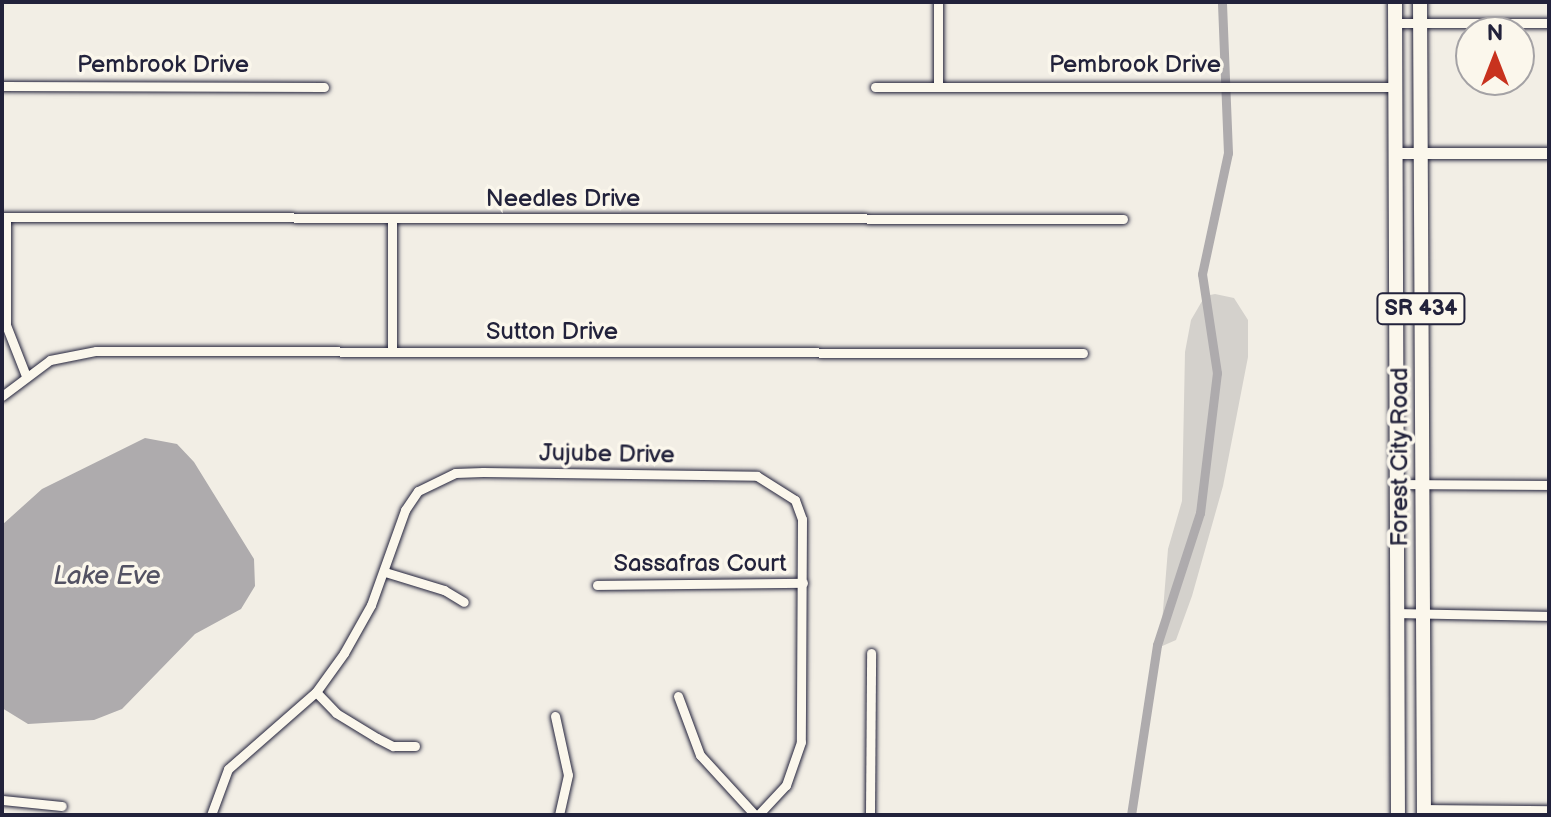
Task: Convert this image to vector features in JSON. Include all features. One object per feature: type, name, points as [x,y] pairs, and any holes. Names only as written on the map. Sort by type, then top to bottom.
[{"type":"main road","name":"Forest City Road","points":[[1395,2],[1398,815]]},
{"type":"main road","name":"Forest City Road","points":[[1420,2],[1424,812]]},
{"type":"main road","points":[[1395,87],[1413,99],[1421,117]]},
{"type":"street","points":[[938,2],[938,87]]},
{"type":"street","points":[[1395,23],[1549,23]]},
{"type":"street","name":"Pembrook Drive","points":[[2,86],[324,87]]},
{"type":"street","name":"Pembrook Drive","points":[[875,87],[1395,87]]},
{"type":"street","points":[[1395,153],[1549,153]]},
{"type":"street","points":[[4,217],[6,325],[26,376]]},
{"type":"street","name":"Needles Drive","points":[[4,217],[1123,219]]},
{"type":"street","points":[[392,218],[392,352]]},
{"type":"street","name":"Sutton Drive","points":[[2,396],[50,360],[96,351],[1083,353]]},
{"type":"street","name":"Jujube Drive","points":[[385,572],[405,510],[418,491],[455,473],[757,476],[795,500],[802,519],[803,583]]},
{"type":"street","points":[[1397,484],[1549,485]]},
{"type":"street","points":[[211,815],[228,769],[316,692],[344,653],[385,572],[444,590],[464,602]]},
{"type":"street","points":[[678,696],[700,755],[757,815],[786,785],[799,753],[803,583]]},
{"type":"street","name":"Sassafras Court","points":[[597,585],[803,583]]},
{"type":"street","points":[[1398,613],[1424,616],[1549,616]]},
{"type":"street","points":[[870,815],[871,653]]},
{"type":"street","points":[[316,692],[336,713],[377,738],[393,746],[415,746]]},
{"type":"street","points":[[555,716],[568,775],[559,815]]},
{"type":"street","points":[[2,800],[62,806]]},
{"type":"street","points":[[1424,812],[1549,810]]},
{"type":"shaded area","points":[[1215,294],[1234,298],[1248,320],[1248,357],[1223,486],[1192,596],[1176,640],[1160,647],[1168,549],[1182,501],[1185,352],[1191,320],[1205,296]]},
{"type":"water","name":"Lake Eve","points":[[145,438],[177,444],[194,462],[254,559],[255,586],[241,609],[195,634],[122,709],[94,720],[28,724],[2,708],[2,525],[42,489]]},
{"type":"waterway","points":[[1131,815],[1157,645],[1200,513],[1217,373],[1202,274],[1228,153],[1222,2]]}]
